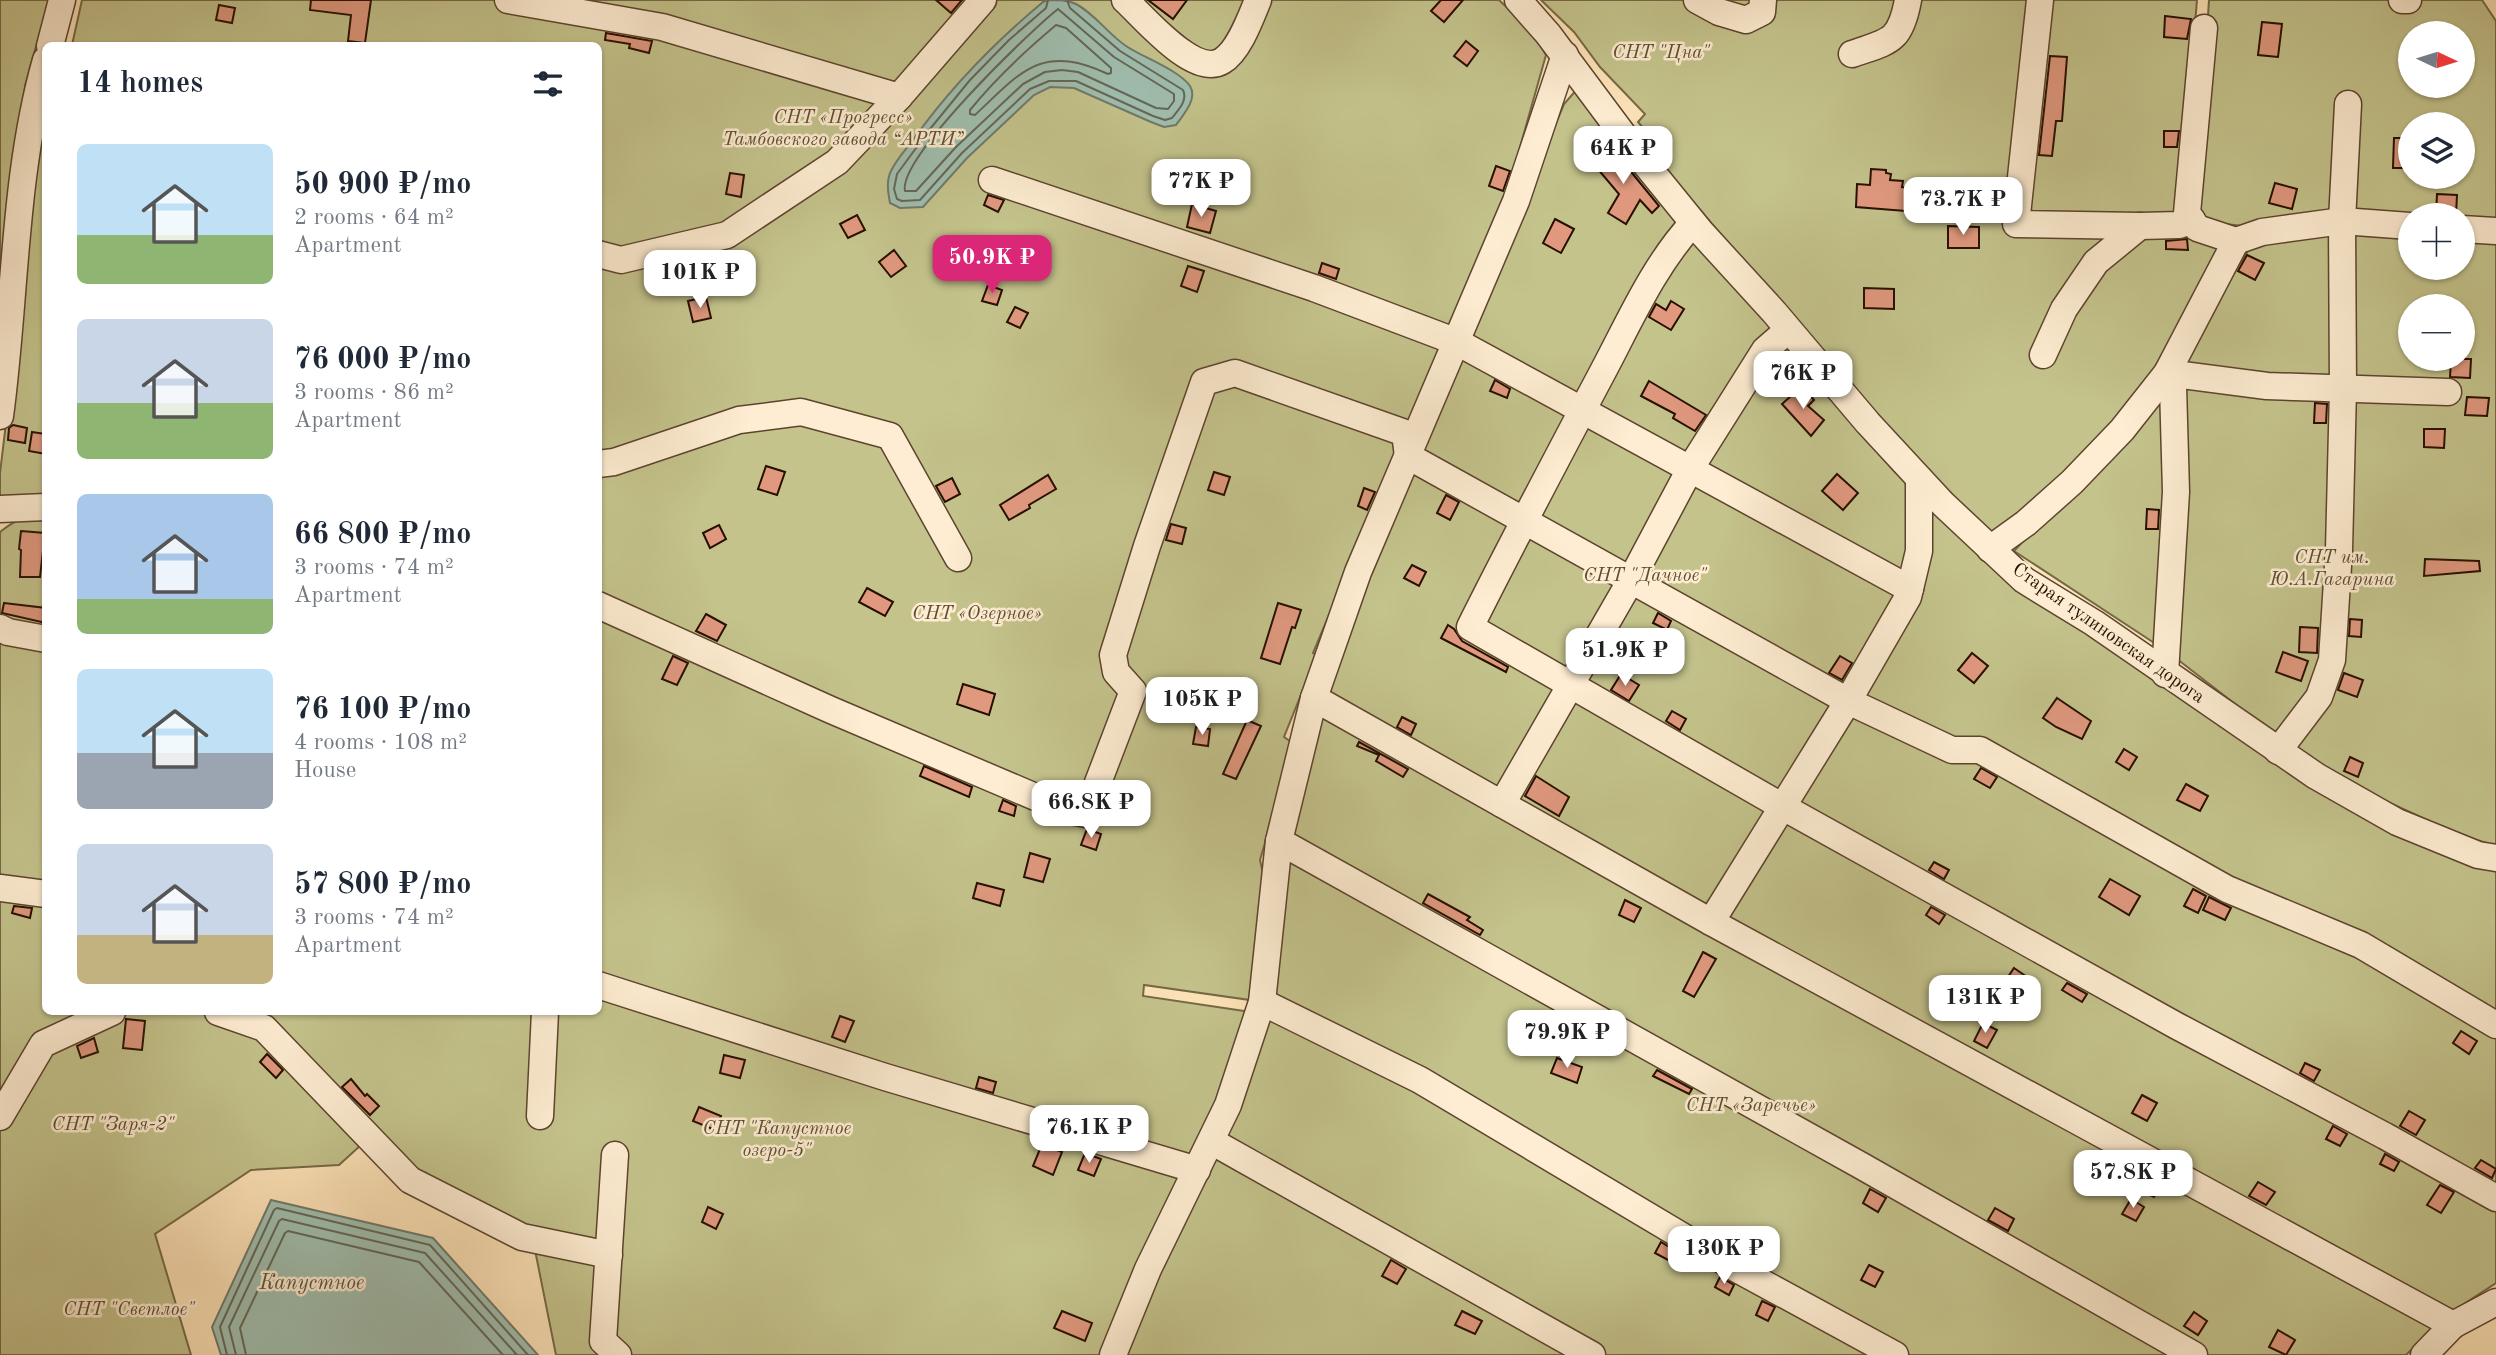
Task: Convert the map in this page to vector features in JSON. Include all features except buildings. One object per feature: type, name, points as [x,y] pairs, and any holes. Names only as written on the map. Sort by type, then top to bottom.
[{"type":"street","points":[[51,42],[62,0]]},
{"type":"street","points":[[508,0],[662,27],[899,97]]},
{"type":"street","points":[[602,255],[621,260],[727,235],[838,162],[899,97],[983,0]]},
{"type":"street","points":[[1125,0],[1190,58],[1208,65],[1225,60],[1243,34],[1258,0]]},
{"type":"street","name":"Старая тулиновская дорога","points":[[1518,0],[1564,55],[1693,223],[1919,479],[2024,580],[2094,623],[2316,776],[2397,822],[2479,855],[2496,858]]},
{"type":"street","points":[[1697,0],[1719,12],[1746,20],[1762,12],[1763,0]]},
{"type":"street","points":[[1852,54],[1891,40],[1903,23],[1908,0]]},
{"type":"street","points":[[2040,0],[2016,224],[2140,226],[2179,225],[2192,220]]},
{"type":"street","points":[[2402,0],[2408,0]]},
{"type":"street","points":[[2204,28],[2187,213],[2197,228],[2236,241],[2262,232],[2342,221],[2398,225]]},
{"type":"street","points":[[1113,1355],[1148,1269],[1228,1105],[1262,1002],[1279,841],[1314,698],[1358,572],[1516,201],[1564,55]]},
{"type":"street","points":[[0,416],[14,254],[42,86]]},
{"type":"street","points":[[2278,751],[2319,697],[2332,660],[2339,550],[2343,389],[2342,221],[2348,104]]},
{"type":"street","points":[[992,180],[1314,288],[1457,342],[1910,589]]},
{"type":"street","points":[[1693,223],[1674,244],[1582,410],[1470,627],[1783,807],[2176,1026],[2496,1198]]},
{"type":"street","points":[[2043,355],[2064,309],[2095,262],[2140,226]]},
{"type":"street","points":[[2475,230],[2496,231]]},
{"type":"street","points":[[1990,549],[2026,523],[2088,466],[2167,373],[2236,241]]},
{"type":"street","points":[[1503,804],[1631,580],[1690,469],[1765,350],[1788,330]]},
{"type":"street","points":[[602,607],[844,716],[1066,810],[1086,814],[1133,691],[1116,672],[1113,655],[1203,382],[1235,373],[1405,433],[1408,456]]},
{"type":"street","points":[[2167,373],[2267,386],[2448,391]]},
{"type":"street","points":[[2165,674],[2176,492],[2173,386],[2167,373]]},
{"type":"street","points":[[602,464],[614,462],[739,420],[801,412],[890,436],[957,558]]},
{"type":"street","points":[[1408,456],[1848,701],[1952,750],[1980,751],[2227,889],[2361,945],[2496,1025]]},
{"type":"street","points":[[1711,922],[1848,701],[1908,597],[1919,551],[1919,479]]},
{"type":"street","points":[[0,509],[42,507]]},
{"type":"street","points":[[0,628],[42,638]]},
{"type":"street","points":[[1314,698],[1711,922],[2453,1325]]},
{"type":"street","points":[[1279,841],[1848,1158],[2194,1355]]},
{"type":"street","points":[[0,887],[42,893]]},
{"type":"street","points":[[602,986],[885,1077],[1197,1170]]},
{"type":"street","points":[[1262,1002],[1420,1080],[1737,1269],[1895,1355]]},
{"type":"street","points":[[0,1117],[43,1044],[106,1015]]},
{"type":"street","points":[[227,1015],[264,1028],[410,1180],[522,1237],[609,1255]]},
{"type":"street","points":[[540,1116],[545,1015]]},
{"type":"street","points":[[1211,1140],[1592,1355]]},
{"type":"street","points":[[615,1155],[603,1341],[618,1355]]},
{"type":"street","points":[[2424,1355],[2453,1325],[2496,1302]]},
{"type":"green space","points":[[0,0],[49,0],[25,86],[0,355]]},
{"type":"green space","points":[[82,0],[1499,0],[1533,32],[1546,55],[1502,211],[1313,653],[1317,655],[1284,737],[1294,744],[1260,860],[1263,873],[1250,1000],[1144,985],[1143,996],[1271,1015],[1340,1046],[1890,1355],[556,1355],[534,1245],[361,1145],[339,1165],[251,1170],[155,1234],[191,1355],[0,1355],[0,532],[11,524],[26,517],[42,515],[42,1015],[602,1015],[602,42],[73,42]]},
{"type":"green space","name":"СНТ \"Цна\"","points":[[1541,0],[2197,0],[2178,228],[2222,249],[2153,375],[2109,433],[2001,532],[1989,531],[1897,439],[1658,161],[1666,155],[1638,122],[1645,114],[1600,67],[1574,32]]},
{"type":"green space","name":"СНТ им. Ю.А.Гагарина","points":[[2209,0],[2482,0],[2496,21],[2496,846],[2455,833],[2360,789],[2288,745],[2168,652],[2014,551],[2105,454],[2181,381],[2198,328],[2255,240],[2242,226],[2209,222],[2199,211]]},
{"type":"green space","name":"СНТ \"Дачное\"","points":[[1578,88],[1780,337],[1894,471],[2009,583],[2496,869],[2496,1283],[2447,1315],[2406,1355],[1908,1355],[1273,1002],[1274,896],[1312,710],[2322,1247],[1319,690],[1564,104]]},
{"type":"green space","points":[[42,124],[42,502],[0,499],[0,473]]},
{"type":"water","points":[[1049,0],[1076,4],[1126,46],[1185,80],[1190,86],[1192,96],[1189,107],[1176,125],[1164,127],[1074,88],[1050,87],[1034,95],[967,158],[923,207],[900,208],[890,203],[889,175],[927,121],[957,84],[990,50],[1043,2]]},
{"type":"water","name":"Капустное","points":[[271,1200],[433,1238],[538,1355],[221,1355],[212,1327]]},
{"type":"park label","name":"СНТ «Прогресс» Тамбовского завода “АРТИ”","points":[[843,129]]},
{"type":"park label","name":"СНТ «Озерное»","points":[[977,614]]},
{"type":"park label","name":"СНТ «Заречье»","points":[[1751,1106]]},
{"type":"park label","name":"СНТ \"Заря-2\"","points":[[113,1125]]},
{"type":"park label","name":"СНТ \"Капустное озеро-5\"","points":[[777,1140]]},
{"type":"park label","name":"СНТ \"Светлое\"","points":[[129,1310]]}]
